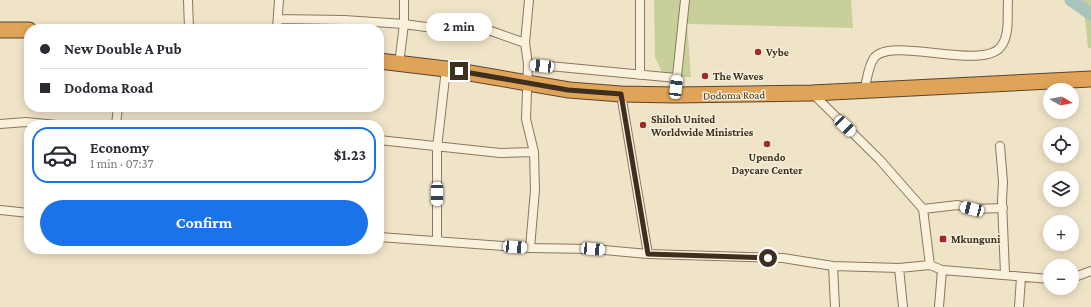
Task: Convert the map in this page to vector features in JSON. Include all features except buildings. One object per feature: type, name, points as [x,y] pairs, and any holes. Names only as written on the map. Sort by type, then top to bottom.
[{"type":"highway","points":[[0,30],[24,30]]},
{"type":"highway","name":"Dodoma Road","points":[[384,62],[446,69],[568,90],[621,94],[674,95],[812,93],[1091,79]]},
{"type":"street","points":[[188,0],[189,24]]},
{"type":"street","points":[[278,24],[279,0]]},
{"type":"street","points":[[399,64],[404,24],[404,0]]},
{"type":"street","points":[[529,0],[525,43],[528,64],[526,119],[534,152],[536,190],[530,248]]},
{"type":"street","points":[[640,0],[640,75]]},
{"type":"street","points":[[674,95],[685,0]]},
{"type":"street","points":[[864,91],[873,59],[883,52],[900,51],[981,56],[997,51],[1003,44],[1006,36],[1008,0]]},
{"type":"street","points":[[278,19],[344,20],[404,24],[448,30],[491,31],[525,43]]},
{"type":"street","points":[[528,64],[676,78]]},
{"type":"street","points":[[436,241],[437,148],[446,69]]},
{"type":"street","points":[[812,93],[878,159],[923,209],[930,264]]},
{"type":"street","points":[[621,94],[648,254]]},
{"type":"street","points":[[0,124],[24,122]]},
{"type":"street","points":[[384,141],[437,148],[500,153],[534,152]]},
{"type":"street","points":[[1000,146],[1003,176],[1005,274]]},
{"type":"street","points":[[923,209],[958,205],[972,209],[1003,208]]},
{"type":"street","points":[[0,210],[24,212]]},
{"type":"street","points":[[384,237],[530,248],[593,249],[648,254],[783,258],[833,266],[899,268],[930,264],[942,270],[1043,278]]},
{"type":"street","points":[[833,266],[835,307]]},
{"type":"street","points":[[899,268],[903,307]]},
{"type":"street","points":[[939,307],[942,270]]},
{"type":"street","points":[[1079,275],[1091,271]]},
{"type":"street","points":[[1019,307],[1021,277]]},
{"type":"green space","points":[[654,0],[851,0],[853,28],[687,24],[691,77],[664,77],[655,57]]},
{"type":"green space","points":[[1083,0],[1091,0],[1091,48],[1088,48]]},
{"type":"waterway","points":[[1071,0],[1091,14]]},
{"type":"place","name":"Vybe","points":[[758,52]]},
{"type":"place","name":"The Waves","points":[[705,76]]},
{"type":"place","name":"Shiloh United Worldwide Ministries","points":[[643,125]]},
{"type":"place","name":"Upendo Daycare Center","points":[[767,144]]},
{"type":"place","name":"Mkunguni","points":[[943,239]]},
{"type":"route","points":[[459,71],[568,90],[621,94],[648,254],[768,258]]}]
